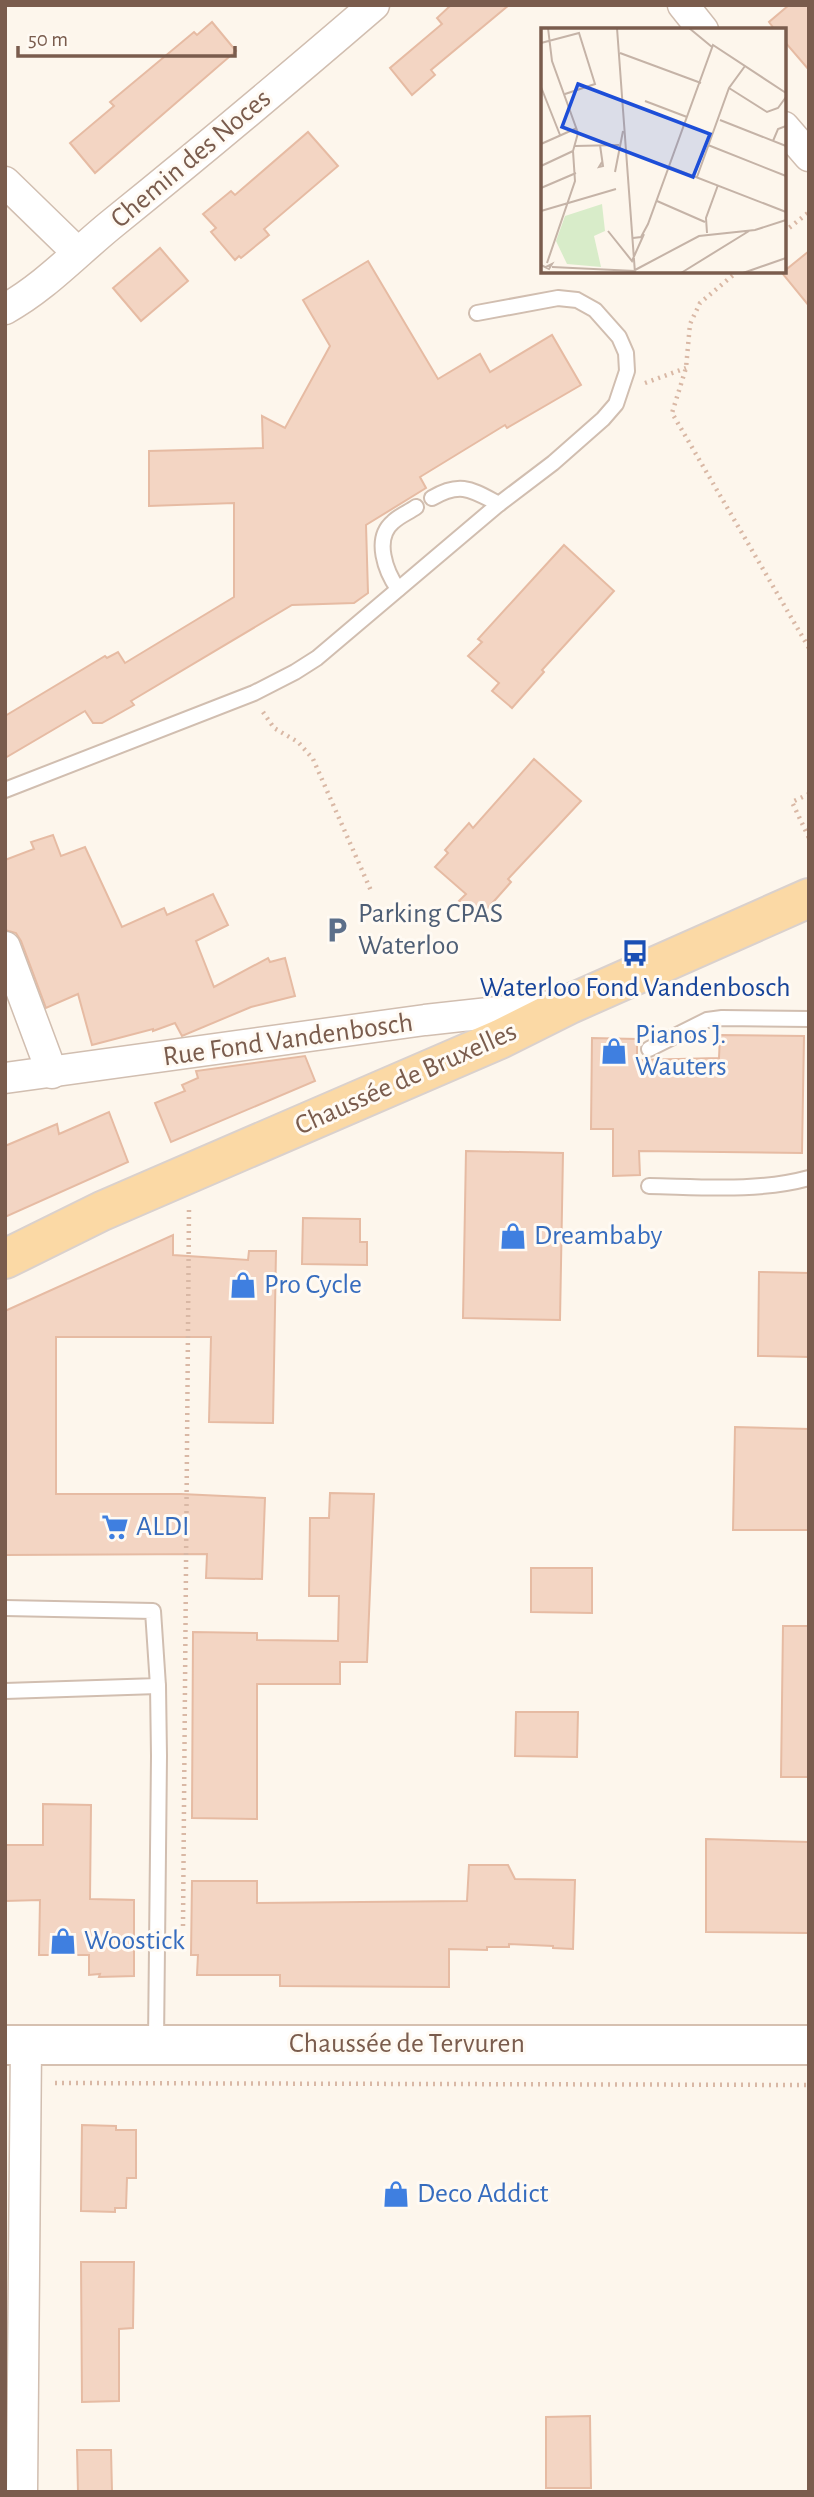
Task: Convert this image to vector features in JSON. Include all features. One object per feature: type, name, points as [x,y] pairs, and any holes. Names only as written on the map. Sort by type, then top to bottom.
[{"type":"main road","name":"Chaussée de Bruxelles","points":[[5,1259],[102,1211],[500,1039],[570,1004],[808,899]]},
{"type":"main road","name":"Chaussée de Tervuren","points":[[15,2045],[809,2045]]},
{"type":"street","name":"Chemin des Noces","points":[[5,309],[54,274],[374,5]]},
{"type":"street","points":[[683,5],[701,28]]},
{"type":"street","points":[[786,129],[809,156]]},
{"type":"street","points":[[5,182],[77,252]]},
{"type":"street","points":[[5,947],[52,1073]]},
{"type":"street","name":"Rue Fond Vandenbosch","points":[[5,1078],[425,1020],[570,1004]]},
{"type":"street","points":[[15,2045],[26,2083],[22,2492]]},
{"type":"lane","points":[[5,790],[254,693],[295,672],[317,658],[499,504],[553,463],[616,404],[627,372],[626,354],[619,337],[595,310],[577,300],[558,298],[477,313]]},
{"type":"lane","points":[[432,498],[448,489],[469,488],[499,504]]},
{"type":"lane","points":[[398,589],[387,573],[383,549],[385,535],[390,523],[416,507]]},
{"type":"lane","points":[[649,1049],[707,1020],[809,1019]]},
{"type":"lane","points":[[649,1186],[761,1187],[785,1185],[809,1178]]},
{"type":"lane","points":[[5,1608],[153,1611],[159,1756],[156,2045]]},
{"type":"lane","points":[[5,1690],[158,1686]]},
{"type":"path","points":[[786,230],[809,212]]},
{"type":"path","points":[[736,273],[700,303],[690,324],[686,368],[672,413],[809,648]]},
{"type":"path","points":[[624,387],[651,382],[686,368]]},
{"type":"path","points":[[254,693],[259,706],[274,728],[298,742],[313,759],[373,893]]},
{"type":"path","points":[[809,794],[792,802],[809,838]]},
{"type":"path","points":[[183,1926],[189,1174]]},
{"type":"path","points":[[26,2083],[809,2085]]},
{"type":"building","points":[[451,5],[509,5],[431,70],[435,75],[412,95],[390,68],[442,24],[437,18]]},
{"type":"building","points":[[789,5],[809,5],[809,70],[786,43],[786,28],[774,28],[769,22]]},
{"type":"building","points":[[212,22],[236,51],[95,173],[70,143],[114,106],[110,102],[194,32],[197,35]]},
{"type":"building","points":[[308,132],[338,166],[264,229],[269,235],[235,260],[211,232],[216,228],[203,214],[231,191],[235,195]]},
{"type":"building","points":[[160,248],[188,281],[141,321],[113,288]]},
{"type":"building","points":[[809,251],[809,306],[782,273],[786,273],[786,270]]},
{"type":"building","points":[[368,261],[438,379],[480,354],[490,372],[552,335],[581,385],[507,428],[505,425],[420,477],[426,488],[366,525],[368,593],[354,603],[292,605],[131,701],[134,705],[102,723],[93,723],[85,711],[5,758],[5,716],[105,656],[107,658],[118,652],[125,663],[234,597],[234,503],[149,506],[149,451],[263,448],[262,416],[285,428],[330,346],[303,300]]},
{"type":"building","points":[[564,545],[614,591],[542,670],[544,672],[512,708],[492,691],[499,683],[468,656],[482,642],[478,639]]},
{"type":"building","points":[[534,759],[581,801],[508,879],[511,882],[479,918],[459,901],[466,894],[435,867],[448,853],[445,850],[469,823],[473,828]]},
{"type":"building","points":[[53,835],[61,856],[85,847],[122,927],[164,908],[167,915],[213,894],[228,925],[196,941],[214,987],[268,958],[270,962],[285,958],[295,996],[251,1007],[182,1036],[175,1023],[92,1045],[78,994],[46,1008],[21,941],[16,933],[5,930],[5,860],[34,849],[31,842]]},
{"type":"building","points":[[720,1035],[804,1036],[802,1153],[639,1151],[640,1175],[613,1176],[613,1129],[591,1129],[592,1038],[637,1039],[637,1060],[719,1058]]},
{"type":"building","points":[[305,1056],[315,1081],[171,1142],[155,1103],[185,1091],[182,1085],[198,1078],[196,1071]]},
{"type":"building","points":[[109,1112],[128,1162],[5,1217],[5,1146],[57,1124],[59,1134]]},
{"type":"building","name":"Dreambaby","points":[[466,1151],[563,1153],[560,1320],[463,1318]]},
{"type":"building","points":[[303,1218],[360,1219],[360,1242],[367,1242],[367,1265],[302,1264]]},
{"type":"building","points":[[173,1235],[173,1255],[248,1260],[249,1251],[276,1251],[273,1423],[209,1422],[211,1337],[56,1337],[56,1494],[181,1494],[265,1498],[262,1579],[206,1578],[207,1554],[5,1555],[5,1311]]},
{"type":"building","points":[[759,1272],[809,1273],[809,1357],[758,1356]]},
{"type":"building","points":[[735,1427],[809,1429],[809,1530],[733,1530]]},
{"type":"building","points":[[330,1493],[374,1494],[367,1662],[340,1662],[340,1684],[257,1684],[257,1819],[192,1818],[193,1632],[257,1633],[257,1640],[338,1641],[339,1596],[309,1596],[310,1518],[329,1518]]},
{"type":"building","points":[[531,1568],[592,1568],[592,1613],[531,1612]]},
{"type":"building","points":[[783,1626],[809,1626],[809,1777],[781,1777]]},
{"type":"building","points":[[516,1712],[578,1712],[577,1757],[515,1756]]},
{"type":"building","points":[[43,1804],[91,1805],[90,1899],[134,1900],[134,1976],[89,1975],[89,1955],[39,1955],[40,1900],[5,1901],[5,1845],[43,1845]]},
{"type":"building","points":[[706,1839],[809,1842],[809,1933],[706,1932]]},
{"type":"building","points":[[469,1865],[508,1865],[515,1879],[575,1880],[573,1949],[509,1944],[509,1947],[487,1947],[487,1950],[449,1949],[449,1987],[280,1986],[280,1975],[197,1975],[198,1955],[191,1955],[192,1881],[257,1881],[257,1903],[467,1901]]},
{"type":"building","points":[[82,2125],[116,2126],[116,2130],[136,2130],[136,2178],[127,2178],[126,2208],[115,2208],[115,2212],[81,2211]]},
{"type":"building","points":[[81,2262],[134,2262],[133,2328],[119,2329],[119,2401],[82,2402]]},
{"type":"building","points":[[590,2416],[591,2488],[546,2488],[546,2417]]},
{"type":"building","points":[[77,2450],[111,2450],[112,2492],[78,2492]]},
{"type":"place","name":"Parking CPAS Waterloo","points":[[337,930]]},
{"type":"place","name":"Waterloo Fond Vandenbosch","points":[[635,953]]},
{"type":"place","name":"Pianos J. Wauters","points":[[614,1051]]},
{"type":"place","name":"Dreambaby","points":[[513,1236]]},
{"type":"place","name":"Pro Cycle","points":[[243,1285]]},
{"type":"place","name":"ALDI","points":[[115,1527]]},
{"type":"place","name":"Woostick","points":[[63,1941]]},
{"type":"place","name":"Deco Addict","points":[[396,2194]]}]
